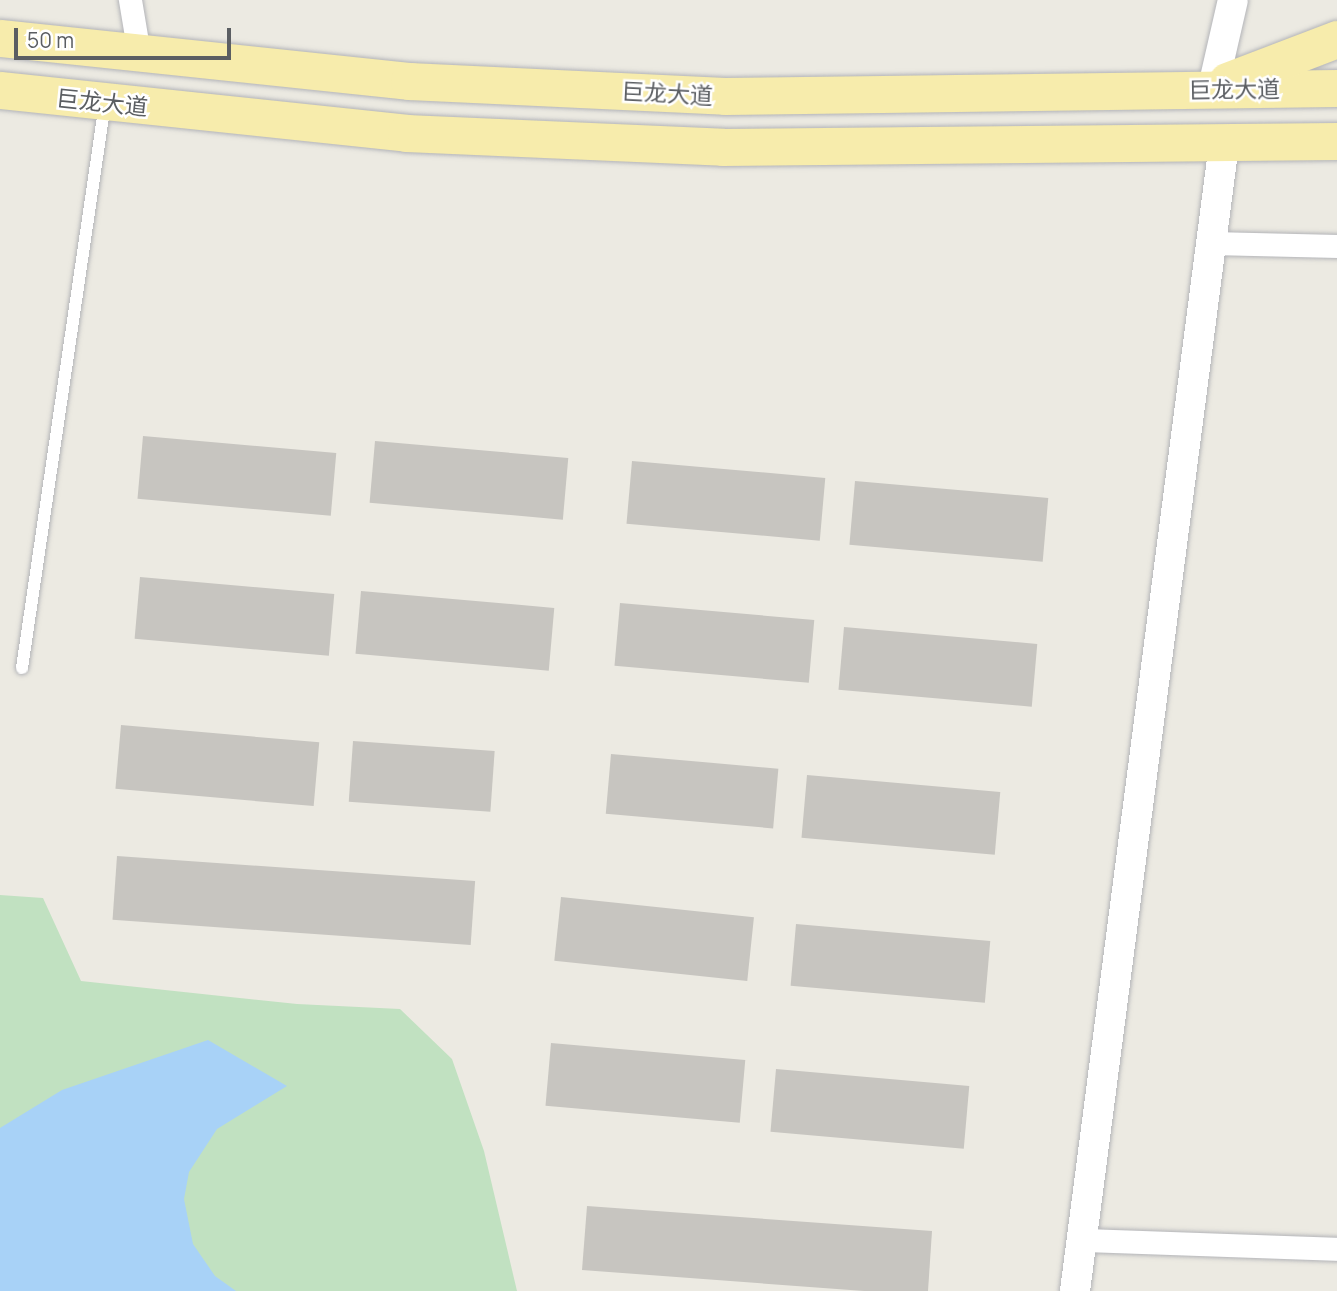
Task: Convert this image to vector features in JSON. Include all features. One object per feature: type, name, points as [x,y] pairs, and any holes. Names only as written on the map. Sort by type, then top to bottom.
[{"type":"main road","name":"巨龙大道","points":[[0,38],[410,81],[725,96],[1082,94],[1213,87],[1337,89]]},
{"type":"main road","points":[[1213,87],[1337,39]]},
{"type":"main road","name":"巨龙大道","points":[[0,90],[406,133],[723,147],[1337,141]]},
{"type":"street","points":[[130,0],[139,54]]},
{"type":"street","points":[[1213,87],[1233,0]]},
{"type":"street","points":[[1075,1291],[1224,143]]},
{"type":"street","points":[[1212,243],[1337,246]]},
{"type":"street","points":[[1082,1240],[1337,1249]]},
{"type":"lane","points":[[22,668],[106,103]]},
{"type":"green space","points":[[0,895],[43,898],[81,981],[297,1004],[400,1009],[452,1059],[484,1151],[517,1291],[0,1291]]},
{"type":"water","points":[[208,1040],[287,1086],[217,1129],[189,1172],[184,1199],[193,1244],[215,1276],[236,1291],[0,1291],[0,1128],[62,1090]]},
{"type":"building","points":[[143,436],[336,453],[331,516],[138,499]]},
{"type":"building","points":[[375,441],[568,458],[563,520],[370,503]]},
{"type":"building","points":[[632,461],[825,478],[820,541],[627,524]]},
{"type":"building","points":[[855,481],[1048,498],[1043,562],[849,545]]},
{"type":"building","points":[[140,577],[334,594],[329,656],[135,639]]},
{"type":"building","points":[[361,591],[554,608],[549,671],[356,654]]},
{"type":"building","points":[[620,603],[814,620],[809,683],[615,666]]},
{"type":"building","points":[[844,627],[1037,644],[1032,707],[839,690]]},
{"type":"building","points":[[121,725],[319,742],[314,806],[115,789]]},
{"type":"building","points":[[353,741],[495,751],[490,812],[349,802]]},
{"type":"building","points":[[611,754],[778,769],[773,828],[606,814]]},
{"type":"building","points":[[807,775],[1000,792],[995,855],[802,838]]},
{"type":"building","points":[[117,856],[475,881],[471,945],[113,920]]},
{"type":"building","points":[[561,897],[754,917],[747,981],[554,961]]},
{"type":"building","points":[[796,924],[990,941],[985,1003],[791,986]]},
{"type":"building","points":[[551,1043],[745,1060],[740,1123],[546,1106]]},
{"type":"building","points":[[776,1069],[969,1086],[964,1149],[771,1132]]},
{"type":"building","points":[[587,1206],[932,1231],[928,1291],[864,1291],[582,1270]]}]
